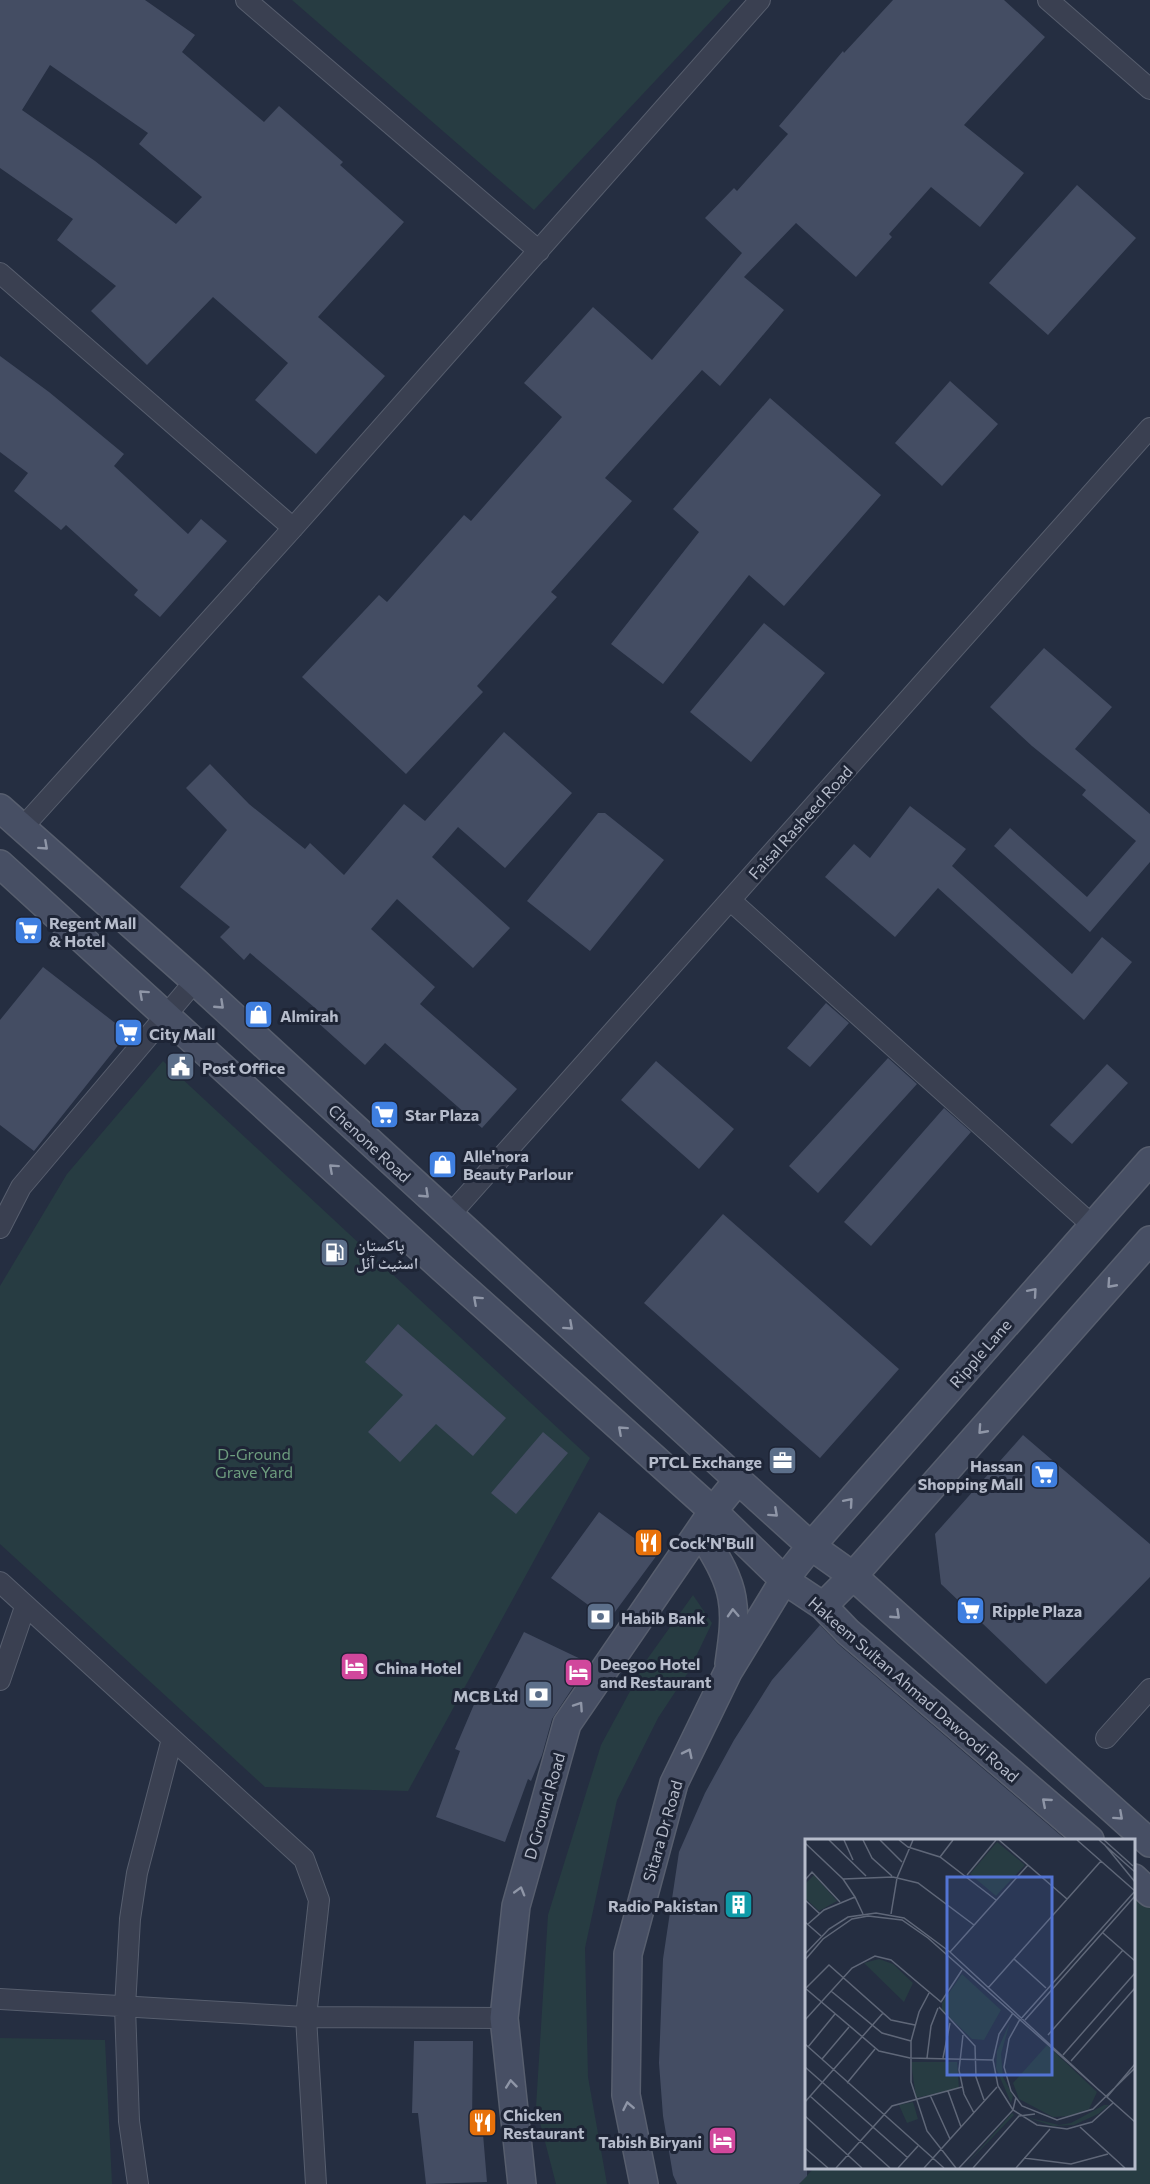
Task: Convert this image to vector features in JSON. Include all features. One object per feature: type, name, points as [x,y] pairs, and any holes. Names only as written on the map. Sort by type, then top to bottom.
[{"type":"street","points":[[246,0],[538,251]]},
{"type":"street","points":[[23,827],[293,528],[760,0]]},
{"type":"street","points":[[1048,0],[1150,89]]},
{"type":"street","points":[[0,273],[293,528]]},
{"type":"street","name":"Faisal Rasheed Road","points":[[449,1216],[1150,428]]},
{"type":"street","name":"Chenone Road","points":[[0,808],[195,981],[811,1546],[853,1576]]},
{"type":"street","points":[[0,864],[442,1268],[706,1521],[732,1597],[734,1622],[728,1671]]},
{"type":"street","points":[[730,900],[1092,1225]]},
{"type":"street","points":[[0,1228],[21,1187],[195,981]]},
{"type":"street","name":"Ripple Lane","points":[[811,1546],[1150,1161]]},
{"type":"street","points":[[823,1606],[853,1576],[1150,1240]]},
{"type":"street","name":"D Ground Road","points":[[522,2184],[504,2018],[516,1906],[567,1724],[706,1521],[738,1480]]},
{"type":"street","name":"Hakeem Sultan Ahmad Dawoodi Road","points":[[706,1521],[784,1580],[823,1606],[848,1632],[1089,1839]]},
{"type":"street","name":"Sitara Dr Road","points":[[644,2184],[626,2095],[628,1954],[674,1783],[728,1671],[784,1580],[811,1546]]},
{"type":"street","points":[[853,1576],[1150,1843]]},
{"type":"street","points":[[0,1582],[304,1859],[319,1900],[306,2017],[316,2184]]},
{"type":"street","points":[[0,1680],[25,1607]]},
{"type":"street","points":[[1106,1738],[1150,1689]]},
{"type":"street","points":[[138,2184],[129,2121],[125,2007],[130,1919],[136,1873],[171,1739]]},
{"type":"street","points":[[1135,1879],[1150,1893]]},
{"type":"street","points":[[0,1999],[306,2017],[504,2018]]},
{"type":"green space","points":[[292,0],[731,0],[534,210]]},
{"type":"green space","name":"D-Ground Grave Yard","points":[[163,1061],[590,1458],[408,1791],[265,1787],[0,1544],[0,1286],[67,1174]]},
{"type":"green space","points":[[693,1595],[712,1623],[689,1671],[658,1718],[617,1800],[585,1948],[588,2077],[607,2184],[556,2184],[536,2107],[548,1915],[601,1745],[648,1658]]},
{"type":"green space","points":[[1135,1887],[1150,1901],[1150,2184],[799,2184],[813,2169],[1135,2169]]},
{"type":"green space","points":[[0,2038],[105,2040],[112,2184],[0,2184]]},
{"type":"building","points":[[0,0],[145,0],[195,35],[182,52],[264,122],[279,106],[343,162],[340,165],[404,222],[318,317],[385,376],[316,454],[255,400],[288,363],[213,297],[147,365],[91,311],[116,286],[57,240],[73,219],[0,168]],"holes":[[[50,65],[148,133],[139,144],[202,197],[176,224],[95,161],[22,110]]]},
{"type":"building","points":[[893,0],[1004,0],[1045,37],[964,125],[1024,173],[980,227],[931,187],[889,234],[892,237],[856,277],[796,223],[744,277],[784,310],[720,386],[702,370],[605,478],[632,501],[551,592],[557,597],[477,686],[483,692],[406,774],[302,677],[379,595],[387,602],[464,515],[471,521],[562,417],[524,383],[593,307],[652,360],[742,253],[705,218],[734,188],[737,191],[788,134],[779,126],[843,51],[844,53]]},
{"type":"building","points":[[1077,185],[1136,238],[1048,335],[989,283]]},
{"type":"building","points":[[0,356],[49,392],[124,454],[114,466],[188,534],[201,519],[227,541],[160,617],[134,595],[138,590],[66,525],[61,530],[14,491],[28,473],[0,452]]},
{"type":"building","points":[[950,381],[998,424],[942,486],[895,443]]},
{"type":"building","points":[[770,398],[881,495],[784,606],[749,575],[663,684],[611,644],[699,532],[673,509]]},
{"type":"building","points":[[764,623],[825,673],[751,762],[690,712]]},
{"type":"building","points":[[1044,648],[1112,707],[1075,749],[1150,814],[1150,862],[1090,932],[994,846],[1010,828],[1087,897],[1136,841],[1082,795],[1086,790],[1032,746],[990,707]]},
{"type":"building","points":[[504,732],[572,793],[505,868],[458,827],[432,857],[510,928],[473,968],[397,899],[371,929],[435,987],[420,1004],[517,1089],[482,1128],[385,1043],[365,1065],[315,1020],[321,1013],[250,953],[244,960],[220,937],[230,927],[180,887],[227,830],[186,788],[210,764],[249,804],[305,849],[310,843],[344,875],[404,804],[425,821]]},
{"type":"building","points":[[910,806],[966,849],[952,866],[1072,974],[1102,937],[1132,962],[1084,1020],[938,888],[895,937],[825,877],[854,844],[870,858]]},
{"type":"building","points":[[598,813],[605,813],[664,860],[590,951],[527,901]]},
{"type":"building","points":[[43,967],[128,1033],[34,1151],[0,1125],[0,1020]]},
{"type":"building","points":[[826,1003],[849,1023],[810,1067],[787,1048]]},
{"type":"building","points":[[888,1058],[917,1084],[818,1193],[789,1166]]},
{"type":"building","points":[[656,1061],[734,1129],[699,1169],[621,1100]]},
{"type":"building","points":[[1107,1064],[1128,1083],[1072,1144],[1050,1125]]},
{"type":"building","points":[[944,1108],[971,1132],[871,1246],[844,1222]]},
{"type":"building","points":[[723,1214],[899,1369],[820,1458],[644,1303]]},
{"type":"building","points":[[398,1324],[506,1418],[473,1456],[436,1424],[400,1462],[368,1432],[403,1395],[365,1362]]},
{"type":"building","points":[[543,1432],[568,1453],[516,1514],[491,1493]]},
{"type":"building","points":[[1023,1435],[1150,1544],[1150,1577],[1046,1684],[941,1584],[935,1534]]},
{"type":"building","points":[[599,1512],[657,1555],[609,1620],[551,1578]]},
{"type":"building","name":"Radio Pakistan","points":[[820,1625],[838,1644],[1065,1839],[805,1839],[805,2169],[807,2169],[807,2176],[799,2184],[677,2184],[673,2175],[663,2116],[659,2063],[663,1959],[679,1852],[705,1793],[734,1740],[772,1680]]},
{"type":"building","points":[[524,1632],[587,1662],[552,1719],[542,1755],[531,1781],[528,1779],[505,1842],[436,1817],[460,1751],[455,1749],[478,1695],[489,1700]]},
{"type":"building","points":[[414,2041],[473,2041],[472,2123],[482,2122],[487,2182],[426,2184],[418,2113],[412,2113]]},
{"type":"place","name":"Regent Mall & Hotel","points":[[28,931]]},
{"type":"place","name":"Almirah","points":[[259,1015]]},
{"type":"place","name":"City Mall","points":[[128,1033]]},
{"type":"place","name":"Post Office","points":[[181,1067]]},
{"type":"place","name":"Star Plaza","points":[[384,1114]]},
{"type":"place","name":"Alle'nora Beauty Parlour","points":[[442,1164]]},
{"type":"place","name":"پاکستان اسٹیٹ آئل","points":[[335,1253]]},
{"type":"place","name":"PTCL Exchange","points":[[783,1461]]},
{"type":"place","name":"Hassan Shopping Mall","points":[[1044,1474]]},
{"type":"place","name":"Cock'N'Bull","points":[[648,1542]]},
{"type":"place","name":"Ripple Plaza","points":[[971,1610]]},
{"type":"place","name":"Habib Bank","points":[[600,1617]]},
{"type":"place","name":"China Hotel","points":[[354,1667]]},
{"type":"place","name":"Deegoo Hotel and Restaurant","points":[[579,1672]]},
{"type":"place","name":"MCB Ltd","points":[[539,1695]]},
{"type":"place","name":"Radio Pakistan","points":[[739,1905]]},
{"type":"place","name":"Chicken Restaurant","points":[[482,2123]]},
{"type":"place","name":"Tabish Biryani","points":[[723,2141]]}]
